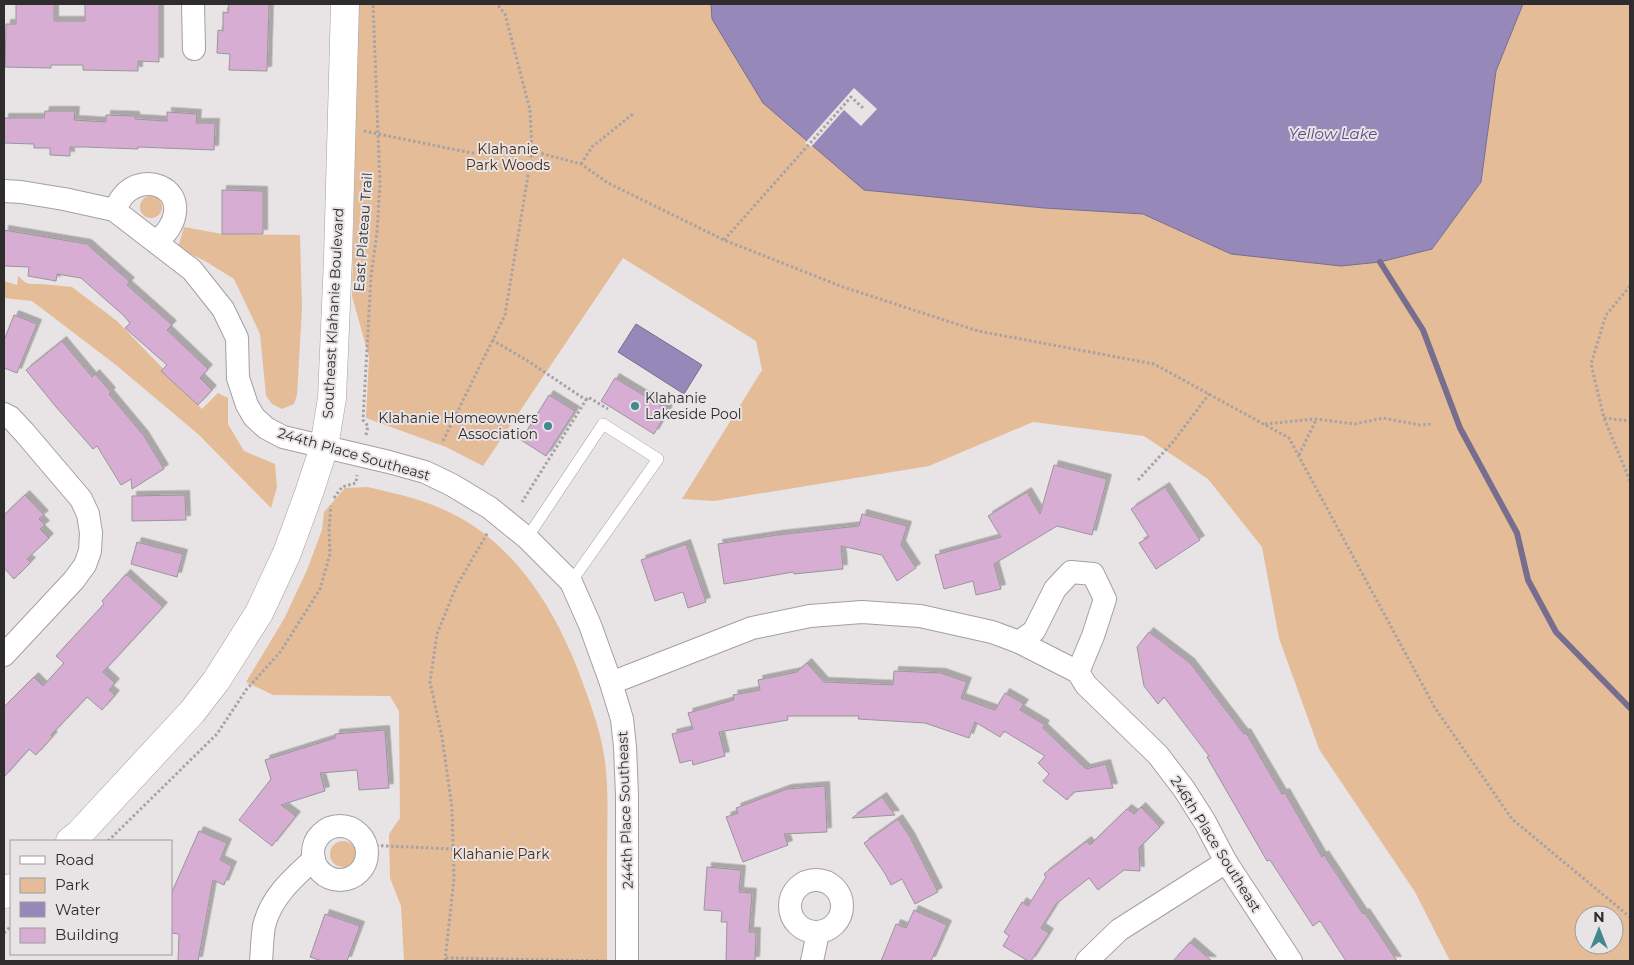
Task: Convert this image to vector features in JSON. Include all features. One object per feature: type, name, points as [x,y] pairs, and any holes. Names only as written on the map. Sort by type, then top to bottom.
[{"type":"street","points":[[193,4],[194,49]]},
{"type":"street","name":"Southeast Klahanie Boulevard","points":[[71,840],[165,742],[216,681],[259,613],[283,562],[309,493],[324,447],[332,398],[345,4]]},
{"type":"street","points":[[114,210],[127,192],[141,183],[159,185],[172,197],[176,212],[170,229],[158,242]]},
{"type":"street","name":"244th Place Southeast","points":[[4,191],[21,192],[114,210],[192,270],[223,309],[236,338],[238,378],[241,391],[254,417],[266,428],[283,437],[416,470],[452,485],[490,508],[527,538],[571,582],[590,625],[622,719],[627,795],[627,961]]},
{"type":"street","points":[[4,414],[10,417],[24,432],[81,499],[88,514],[92,533],[90,551],[85,564],[74,580],[4,655]]},
{"type":"street","points":[[1019,642],[1034,632],[1055,589],[1071,572],[1093,574],[1105,599],[1093,636],[1078,672]]},
{"type":"street","name":"246th Place Southeast","points":[[611,683],[752,628],[810,616],[862,612],[920,616],[992,632],[1019,642],[1078,672],[1086,686],[1158,755],[1184,789],[1205,822],[1226,862],[1291,961]]},
{"type":"street","points":[[347,827],[356,831],[362,837],[366,846],[367,854],[361,870],[347,880],[330,878],[322,873],[314,859],[316,841],[329,828],[347,827]]},
{"type":"street","points":[[261,961],[264,927],[270,908],[283,889],[314,859]]},
{"type":"street","points":[[1087,961],[1119,930],[1226,862]]},
{"type":"street","points":[[812,961],[818,933]]},
{"type":"lane","points":[[527,538],[603,424],[658,458],[571,582]]},
{"type":"path","name":"East Plateau Trail","points":[[367,430],[368,426],[362,420],[371,277],[377,232],[380,185],[373,4]]},
{"type":"path","points":[[442,440],[505,315],[532,151],[530,110],[505,14],[497,4]]},
{"type":"path","points":[[724,240],[851,97],[863,108]]},
{"type":"path","points":[[580,164],[592,147],[633,114]]},
{"type":"path","points":[[342,127],[472,153],[532,151],[580,164],[608,183],[724,240],[843,287],[978,332],[1154,364],[1289,438],[1435,708],[1512,819],[1630,917]]},
{"type":"path","points":[[1630,286],[1606,315],[1592,364],[1604,418],[1630,481]]},
{"type":"path","points":[[492,340],[528,361],[586,400],[522,502]]},
{"type":"path","points":[[1138,480],[1174,442],[1209,394]]},
{"type":"path","points":[[1264,424],[1316,419],[1355,424],[1383,418],[1420,425],[1433,424]]},
{"type":"path","points":[[1604,418],[1630,421]]},
{"type":"path","points":[[1298,455],[1316,419]]},
{"type":"path","points":[[488,532],[456,587],[437,634],[430,682],[442,738],[452,808],[454,878],[445,959],[612,961]]},
{"type":"path","points":[[366,846],[453,849]]},
{"type":"green space","name":"Klahanie Park Woods","points":[[358,4],[711,4],[713,19],[864,190],[1044,208],[1143,214],[1231,254],[1432,249],[1481,182],[1496,71],[1523,4],[1630,4],[1630,961],[1450,961],[1415,892],[1319,749],[1279,638],[1262,547],[1208,479],[1144,436],[1033,422],[929,466],[714,501],[682,499],[762,370],[756,341],[623,258],[483,466],[446,447],[366,418],[369,357],[352,296]]},
{"type":"green space","points":[[151,196],[159,199],[162,207],[159,215],[151,218],[143,215],[140,207],[143,199]]},
{"type":"green space","points":[[184,227],[222,234],[300,235],[302,308],[297,395],[294,404],[282,409],[272,404],[266,396],[260,334],[234,279],[205,261],[178,248]]},
{"type":"green space","points":[[18,276],[26,283],[72,287],[117,321],[202,409],[218,393],[228,398],[228,424],[244,451],[275,464],[277,487],[271,508],[198,434],[116,365],[32,301],[4,298],[4,281],[17,285]]},
{"type":"green space","name":"Klahanie Park","points":[[368,487],[431,504],[466,521],[489,537],[528,578],[558,626],[588,698],[598,729],[605,761],[607,798],[607,961],[404,961],[401,906],[390,878],[389,834],[400,818],[399,711],[390,696],[273,695],[246,682],[284,619],[307,570],[322,530],[324,512],[345,488]]},
{"type":"green space","points":[[343,841],[352,845],[356,854],[352,863],[343,867],[334,863],[330,854],[334,845]]},
{"type":"water","name":"Yellow Lake","points":[[711,4],[1523,4],[1496,71],[1481,182],[1432,249],[1380,262],[1341,266],[1231,254],[1143,214],[1044,208],[864,190],[763,103],[712,19]]},
{"type":"water","points":[[636,324],[702,365],[684,394],[618,352]]},
{"type":"pier","points":[[854,88],[877,109],[861,126],[844,110],[811,147],[805,143]]},
{"type":"building","points":[[16,4],[54,4],[54,21],[85,21],[85,4],[159,4],[159,62],[138,61],[138,71],[83,70],[83,65],[51,65],[51,68],[5,67],[6,24],[16,24]]},
{"type":"building","points":[[229,4],[269,4],[267,71],[229,70],[230,54],[217,53],[218,30],[223,31],[223,12],[228,13]]},
{"type":"building","points":[[45,111],[75,111],[74,120],[106,122],[106,115],[135,116],[135,119],[167,121],[167,112],[197,114],[196,123],[215,123],[214,150],[70,147],[70,156],[50,155],[50,148],[34,148],[34,144],[4,143],[4,118],[44,118]]},
{"type":"building","points":[[222,190],[263,191],[263,234],[222,234]]},
{"type":"building","points":[[4,230],[87,244],[130,282],[127,285],[172,325],[167,330],[208,369],[200,378],[212,390],[198,405],[161,371],[167,365],[125,328],[130,323],[123,315],[81,278],[57,274],[56,281],[28,276],[29,267],[4,266]]},
{"type":"building","points":[[14,315],[37,324],[17,373],[4,368],[4,340]]},
{"type":"building","points":[[62,341],[92,377],[95,374],[111,392],[109,394],[144,436],[164,469],[132,489],[131,479],[121,485],[97,446],[93,449],[26,370]]},
{"type":"building","name":"Klahanie Lakeside Pool","points":[[615,378],[668,410],[654,434],[601,401]]},
{"type":"building","name":"Klahanie Homeowners Association","points":[[549,395],[575,411],[546,456],[521,440]]},
{"type":"building","points":[[1054,465],[1107,479],[1092,535],[1057,526],[994,564],[1001,589],[976,595],[973,581],[944,589],[935,555],[1001,537],[988,516],[1027,492],[1040,514]]},
{"type":"building","points":[[1165,487],[1200,540],[1156,569],[1139,543],[1149,537],[1131,509]]},
{"type":"building","points":[[25,495],[44,515],[39,519],[45,525],[40,529],[49,538],[27,559],[31,562],[14,579],[4,568],[4,515]]},
{"type":"building","points":[[185,495],[186,520],[132,521],[132,496]]},
{"type":"building","points":[[862,514],[907,526],[901,545],[916,568],[897,581],[882,555],[841,546],[843,569],[794,574],[793,572],[724,584],[718,544],[859,526]]},
{"type":"building","points":[[137,542],[183,554],[177,577],[131,564]]},
{"type":"building","points":[[686,544],[706,602],[688,608],[683,592],[655,601],[641,560]]},
{"type":"building","points":[[126,574],[163,607],[103,672],[115,683],[109,690],[115,695],[102,710],[87,697],[51,735],[53,736],[36,755],[29,749],[4,777],[4,707],[34,677],[43,686],[64,663],[56,656],[104,604],[102,601]]},
{"type":"building","points":[[1149,632],[1190,663],[1244,734],[1246,733],[1282,794],[1285,793],[1322,857],[1324,855],[1397,961],[1346,961],[1320,921],[1313,926],[1270,860],[1267,861],[1207,757],[1209,756],[1164,697],[1158,704],[1144,686],[1137,647]]},
{"type":"building","points":[[807,663],[824,682],[893,685],[894,671],[941,673],[967,682],[961,698],[995,710],[1005,693],[1024,704],[1020,710],[1045,725],[1043,728],[1086,769],[1106,764],[1113,788],[1074,792],[1067,800],[1043,781],[1049,774],[1038,763],[1045,756],[1004,731],[1000,737],[975,722],[969,738],[925,723],[858,719],[859,716],[787,716],[788,720],[719,732],[725,756],[693,765],[692,760],[680,763],[672,734],[693,729],[688,713],[734,700],[733,695],[760,690],[758,680],[797,672]]},
{"type":"building","points":[[385,730],[389,788],[359,790],[357,770],[320,773],[325,791],[281,805],[296,816],[272,846],[239,820],[271,779],[265,760],[335,738],[335,734]]},
{"type":"building","points":[[825,786],[827,832],[784,834],[788,845],[743,862],[726,817],[738,813],[736,808],[787,789]]},
{"type":"building","points":[[882,797],[895,815],[852,818]]},
{"type":"building","points":[[1141,807],[1160,827],[1139,848],[1140,871],[1124,870],[1098,890],[1089,878],[1056,904],[1041,928],[1049,933],[1031,961],[1003,946],[1009,936],[1004,932],[1022,902],[1028,906],[1046,877],[1044,874],[1087,841],[1090,845],[1127,809],[1134,814]]},
{"type":"building","points":[[898,819],[910,837],[938,892],[915,904],[902,879],[891,885],[864,843]]},
{"type":"building","points":[[199,831],[227,843],[220,860],[232,866],[224,885],[213,880],[198,961],[178,961],[179,934],[172,933],[172,892]]},
{"type":"building","points":[[707,867],[741,870],[739,892],[752,893],[749,932],[756,932],[755,961],[726,961],[727,922],[721,922],[722,911],[704,910]]},
{"type":"building","points":[[914,910],[947,925],[931,961],[881,961],[896,924],[906,928]]},
{"type":"building","points":[[325,914],[360,926],[347,961],[322,961],[310,957]]},
{"type":"building","points":[[1190,942],[1212,961],[1173,961]]},
{"type":"waterway","points":[[1380,262],[1423,330],[1460,428],[1517,533],[1528,580],[1556,632],[1630,708]]},
{"type":"place","name":"Klahanie Lakeside Pool","points":[[635,406]]},
{"type":"place","name":"Klahanie Homeowners Association","points":[[548,426]]}]
